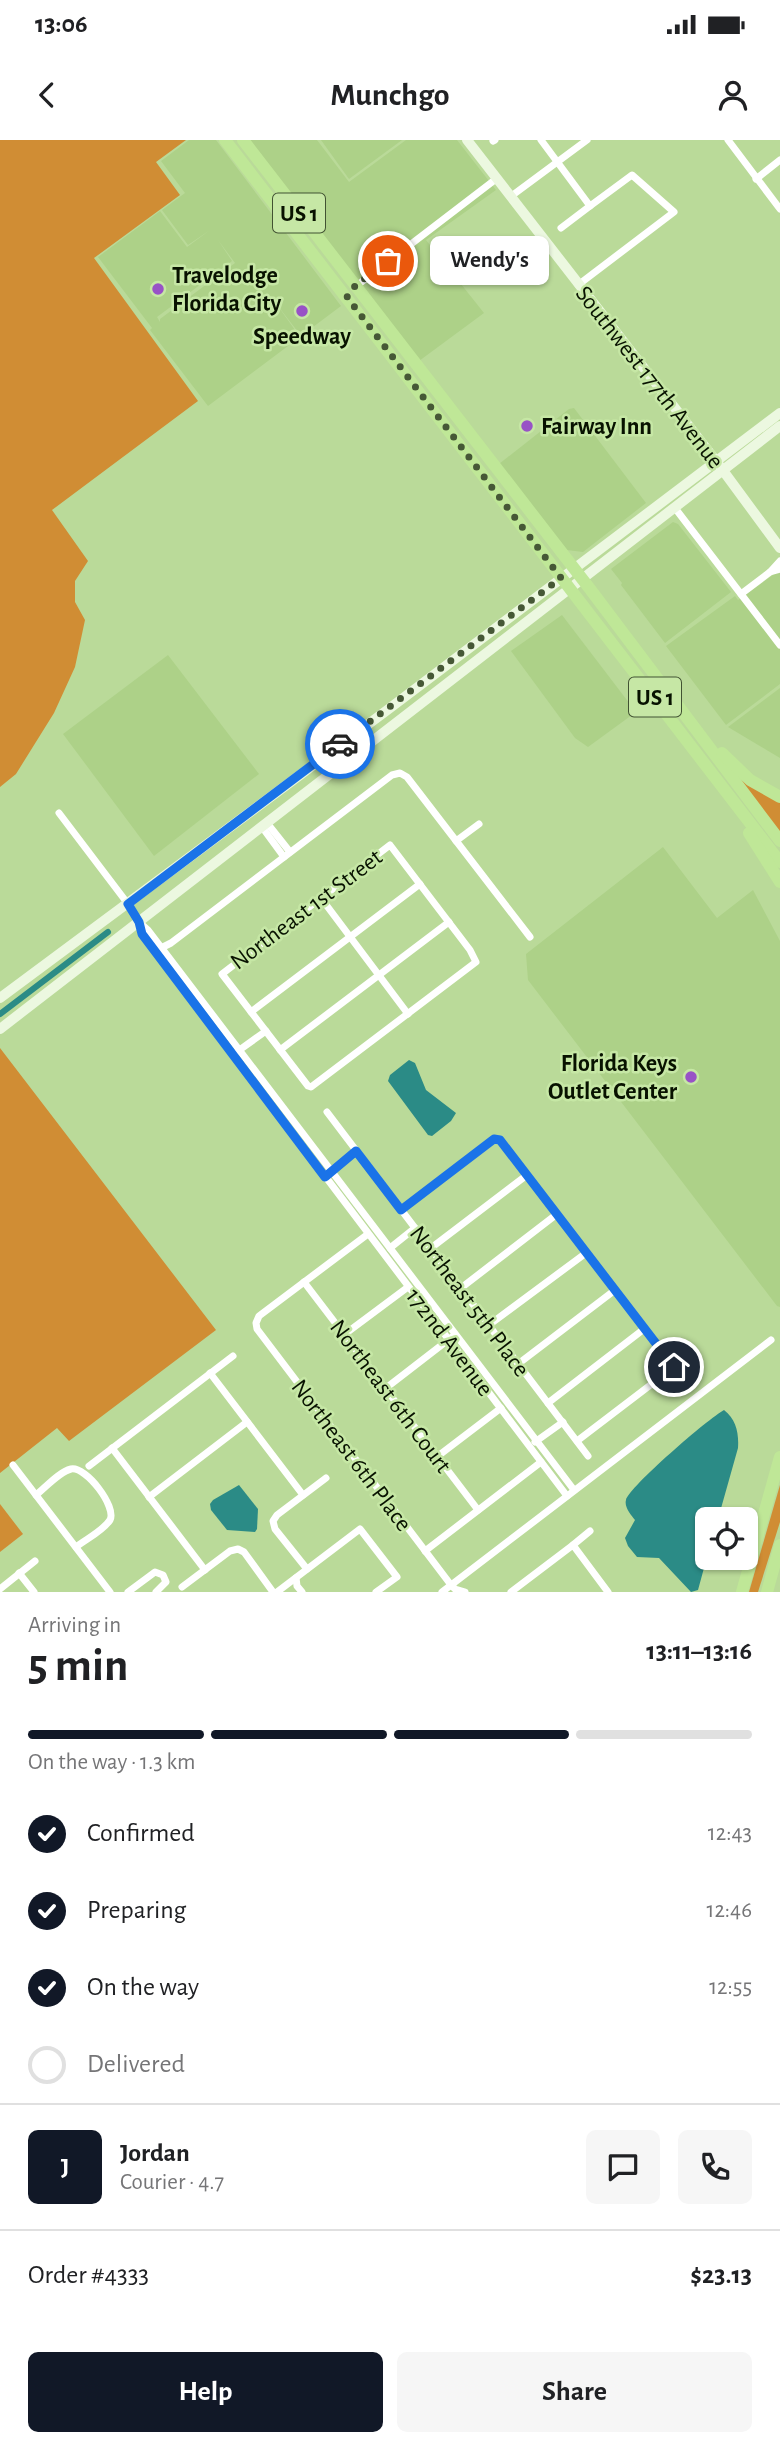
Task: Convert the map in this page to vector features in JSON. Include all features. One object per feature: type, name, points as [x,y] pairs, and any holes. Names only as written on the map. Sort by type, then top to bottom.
[{"type":"highway","name":"US 1","points":[[225,140],[780,862]]},
{"type":"highway","name":"US 1","points":[[247,145],[578,573],[780,841]]},
{"type":"highway","points":[[667,692],[681,702],[739,771],[780,797]]},
{"type":"highway","points":[[738,807],[741,821],[780,882]]},
{"type":"highway","points":[[742,1592],[780,1457]]},
{"type":"highway","points":[[767,1592],[780,1545]]},
{"type":"main road","name":"Southwest 177th Avenue","points":[[467,140],[716,461],[780,548]]},
{"type":"main road","points":[[0,998],[386,711],[565,583],[780,413]]},
{"type":"main road","points":[[578,573],[675,508],[780,426]]},
{"type":"main road","points":[[0,1029],[397,724],[565,583]]},
{"type":"main road","points":[[386,711],[397,724]]},
{"type":"street","points":[[541,140],[590,206]]},
{"type":"street","points":[[510,197],[587,140]]},
{"type":"street","points":[[727,140],[780,209]]},
{"type":"street","points":[[241,160],[247,145]]},
{"type":"street","points":[[756,179],[780,160]]},
{"type":"street","points":[[561,228],[632,175],[674,212],[578,285]]},
{"type":"street","points":[[347,297],[355,286],[496,179]]},
{"type":"street","points":[[675,508],[780,645]]},
{"type":"street","points":[[741,594],[780,561]]},
{"type":"street","points":[[770,572],[780,569]]},
{"type":"street","points":[[161,948],[172,943],[392,775],[400,773],[407,777],[530,937]]},
{"type":"street","points":[[59,813],[336,1184]]},
{"type":"street","points":[[456,841],[479,824]]},
{"type":"street","points":[[264,825],[287,855]]},
{"type":"street","name":"Northeast 1st Street","points":[[251,1012],[222,974],[390,845],[420,884]]},
{"type":"street","points":[[420,884],[474,955],[476,962],[312,1087],[308,1086],[251,1012],[420,884]]},
{"type":"street","points":[[321,898],[408,1013]]},
{"type":"street","points":[[139,922],[142,934],[237,1053]]},
{"type":"street","points":[[281,1050],[449,922]]},
{"type":"street","points":[[237,1053],[266,1031]]},
{"type":"street","name":"Northeast 5th Place","points":[[327,1112],[588,1456]]},
{"type":"street","points":[[401,1210],[494,1139],[500,1140],[674,1367],[577,1441]]},
{"type":"street","points":[[328,1174],[356,1151]]},
{"type":"street","points":[[432,1248],[527,1175]]},
{"type":"street","name":"172nd Avenue","points":[[336,1184],[368,1234],[408,1287],[452,1337],[571,1493]]},
{"type":"street","name":"172nd Avenue","points":[[336,1184],[390,1248],[501,1408],[533,1444],[541,1462],[571,1493]]},
{"type":"street","points":[[461,1288],[557,1214]]},
{"type":"street","points":[[390,1248],[415,1228]]},
{"type":"street","points":[[304,1282],[368,1234]]},
{"type":"street","points":[[489,1325],[586,1253]]},
{"type":"street","name":"Northeast 6th Place","points":[[304,1282],[259,1316],[257,1329],[453,1589]]},
{"type":"street","name":"Northeast 6th Court","points":[[304,1282],[478,1510]]},
{"type":"street","points":[[345,1335],[408,1287]]},
{"type":"street","points":[[518,1364],[615,1290]]},
{"type":"street","points":[[548,1403],[644,1329]]},
{"type":"street","points":[[386,1388],[452,1337]]},
{"type":"street","points":[[442,1592],[453,1589],[571,1493],[771,1340]]},
{"type":"street","points":[[89,1466],[233,1356]]},
{"type":"street","points":[[210,1373],[303,1495]]},
{"type":"street","points":[[438,1456],[501,1408]]},
{"type":"street","points":[[149,1497],[247,1422]]},
{"type":"street","points":[[533,1444],[562,1422]]},
{"type":"street","points":[[112,1448],[205,1570]]},
{"type":"street","points":[[425,1551],[541,1462]]},
{"type":"street","points":[[13,1465],[110,1592]]},
{"type":"street","points":[[36,1495],[66,1471],[78,1469],[86,1474],[111,1506],[112,1515],[107,1523],[76,1547]]},
{"type":"street","points":[[307,1569],[275,1529],[273,1521],[326,1478]]},
{"type":"street","points":[[182,1587],[230,1550],[238,1549],[244,1552],[275,1592],[360,1528],[397,1577],[376,1592]]},
{"type":"street","points":[[511,1592],[590,1531]]},
{"type":"street","points":[[573,1545],[608,1592]]},
{"type":"street","points":[[0,1589],[35,1561]]},
{"type":"street","points":[[128,1592],[155,1572],[163,1574],[165,1578],[164,1585],[156,1592]]},
{"type":"street","points":[[19,1573],[34,1592]]},
{"type":"street","points":[[296,1578],[299,1592]]},
{"type":"street","points":[[520,1584],[526,1592]]},
{"type":"street","points":[[286,1586],[299,1592]]},
{"type":"street","points":[[453,1589],[466,1592]]},
{"type":"shaded area","points":[[0,140],[186,140],[156,162],[180,195],[94,258],[198,401],[52,510],[88,561],[75,581],[75,602],[85,620],[75,667],[54,713],[16,774],[0,787]]},
{"type":"shaded area","points":[[189,140],[216,140],[341,306],[301,336],[275,302],[300,337],[208,406],[98,257],[160,211],[187,247],[210,230],[188,245],[162,210],[185,193],[161,161]],"holes":[[[218,240],[235,263],[160,319],[160,322],[157,317],[232,261]]]},
{"type":"shaded area","points":[[250,140],[317,140],[349,182],[406,140],[457,140],[496,190],[426,240],[484,313],[419,361]]},
{"type":"shaded area","points":[[321,140],[402,140],[349,179]]},
{"type":"shaded area","points":[[574,408],[646,503],[583,552],[567,550],[499,464],[569,409]]},
{"type":"shaded area","points":[[673,522],[678,524],[731,592],[665,643],[611,569]]},
{"type":"shaded area","points":[[780,570],[780,684],[726,725],[666,646],[735,596],[738,600]]},
{"type":"shaded area","points":[[562,615],[636,712],[588,747],[575,738],[511,651]]},
{"type":"shaded area","points":[[168,655],[259,774],[154,856],[63,734]]},
{"type":"shaded area","points":[[780,688],[780,758],[728,727]]},
{"type":"shaded area","points":[[737,778],[780,799],[780,833]]},
{"type":"shaded area","points":[[663,847],[717,918],[753,890],[780,941],[780,1307],[528,980],[526,954]]},
{"type":"shaded area","points":[[0,1048],[216,1330],[69,1441],[57,1428],[0,1473]]},
{"type":"shaded area","points":[[780,1485],[780,1522],[758,1592],[749,1592],[755,1570],[758,1570],[758,1561]]},
{"type":"shaded area","points":[[0,1504],[23,1534],[0,1552]]},
{"type":"water","points":[[409,1060],[415,1063],[426,1090],[456,1113],[451,1121],[432,1136],[428,1135],[388,1081],[390,1075]]},
{"type":"water","points":[[724,1410],[731,1418],[736,1427],[738,1448],[721,1507],[695,1507],[695,1570],[703,1570],[698,1590],[691,1592],[659,1558],[637,1557],[628,1546],[625,1538],[635,1520],[627,1508],[626,1500],[654,1468]]},
{"type":"water","points":[[239,1485],[258,1509],[255,1532],[227,1530],[211,1510],[210,1504],[213,1500]]},
{"type":"waterway","points":[[0,1014],[108,932]]},
{"type":"way so far","points":[[340,744],[561,578],[347,297],[355,286],[388,261]]},
{"type":"place","name":"Wendy's","points":[[388,261]]},
{"type":"place","name":"Travelodge Florida City","points":[[158,289]]},
{"type":"place","name":"Speedway","points":[[302,311]]},
{"type":"place","name":"Fairway Inn","points":[[527,426]]},
{"type":"place","name":"Florida Keys Outlet Center","points":[[691,1077]]},
{"type":"route","points":[[340,744],[128,904],[139,922],[142,934],[325,1177],[356,1151],[401,1210],[494,1139],[500,1140],[674,1367]]}]
